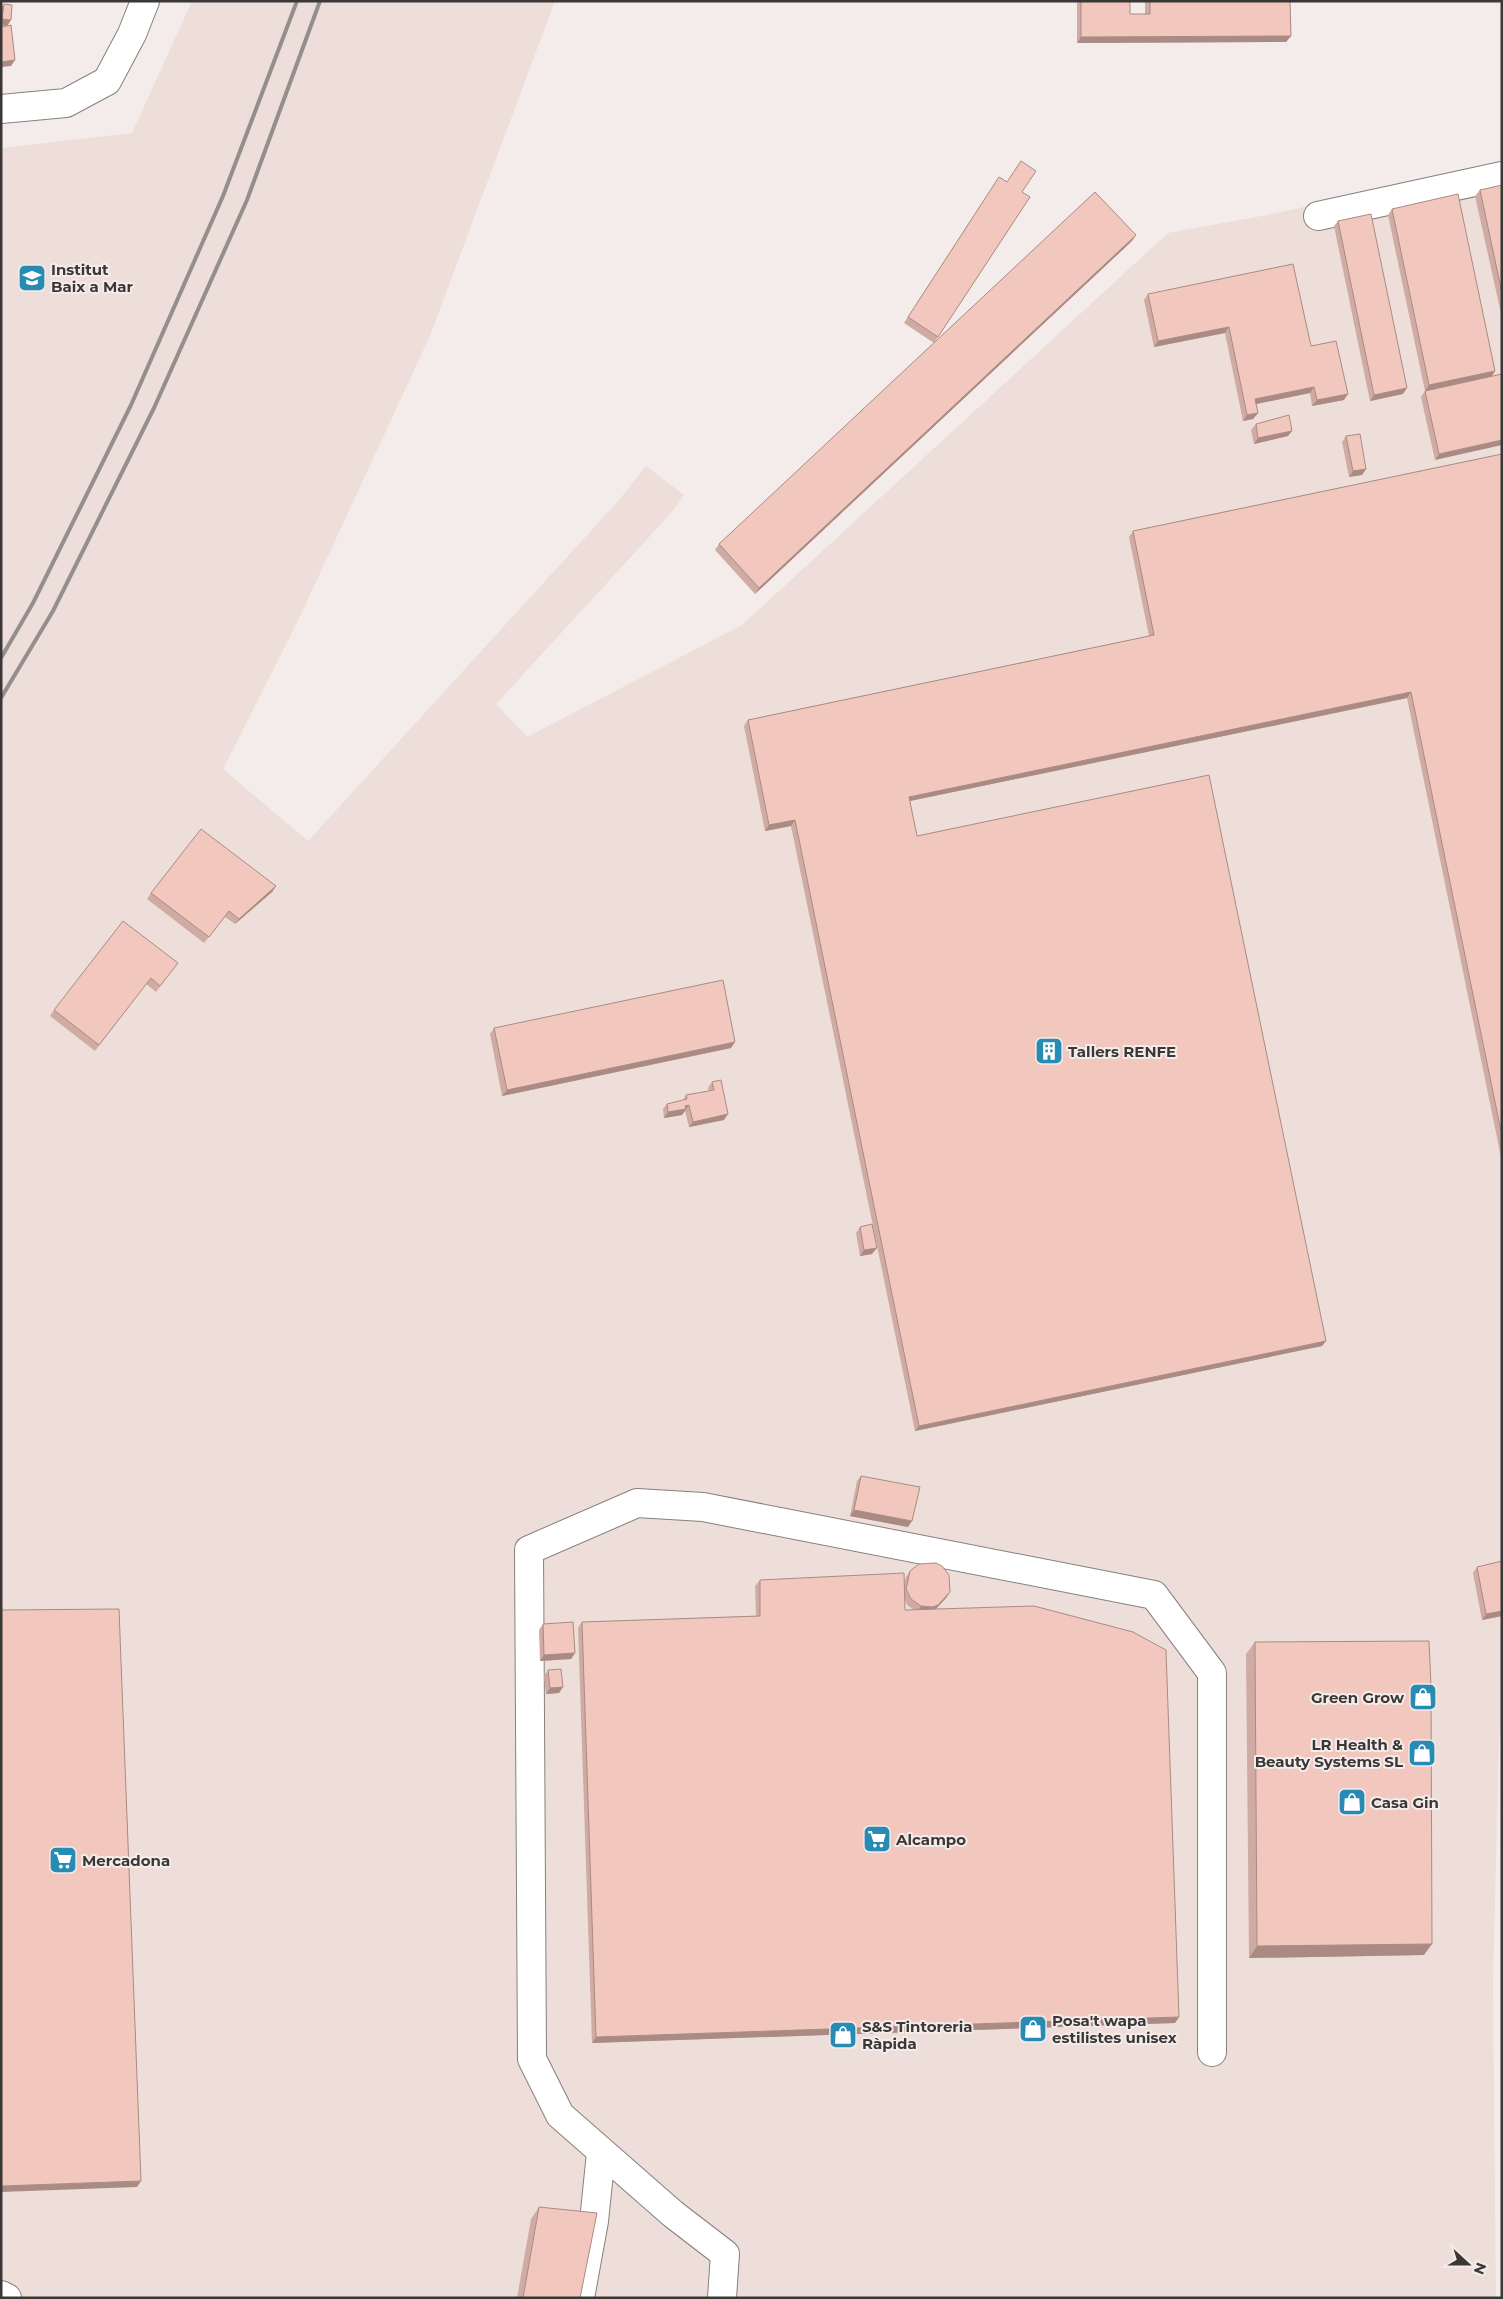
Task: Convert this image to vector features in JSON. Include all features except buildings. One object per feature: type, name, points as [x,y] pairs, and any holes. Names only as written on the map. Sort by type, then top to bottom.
[{"type":"street","points":[[1,109],[66,103],[107,81],[132,34],[145,1]]},
{"type":"street","points":[[1318,216],[1502,176]]},
{"type":"street","points":[[722,2298],[725,2254],[673,2214],[601,2153],[560,2115],[532,2059],[529,1550],[637,1503],[703,1507],[1154,1595],[1212,1672],[1212,2052]]},
{"type":"street","points":[[580,2298],[594,2220],[601,2153]]},
{"type":"street","points":[[1,2295],[7,2298]]},
{"type":"shaded area","points":[[192,1],[555,1],[430,336],[296,625],[223,769],[308,841],[619,500],[646,466],[684,495],[672,512],[496,704],[527,737],[742,625],[1168,233],[1277,213],[1502,162],[1502,1732],[1499,1738],[1493,1984],[1496,2298],[1,2298],[1,148],[132,133]]},
{"type":"railway","points":[[1,658],[33,603],[131,405],[223,196],[297,1]]},
{"type":"railway","points":[[1,698],[53,611],[154,408],[247,200],[320,1]]},
{"type":"place","name":"Institut Baix a Mar","points":[[32,278]]},
{"type":"place","name":"Tallers RENFE","points":[[1049,1051]]},
{"type":"place","name":"Green Grow","points":[[1423,1697]]},
{"type":"place","name":"LR Health & Beauty Systems SL","points":[[1422,1753]]},
{"type":"place","name":"Casa Gin","points":[[1352,1802]]},
{"type":"place","name":"Alcampo","points":[[877,1839]]},
{"type":"place","name":"Mercadona","points":[[63,1860]]},
{"type":"place","name":"Posa't wapa estilistes unisex","points":[[1033,2029]]},
{"type":"place","name":"S&S Tintoreria Ràpida","points":[[843,2035]]}]
